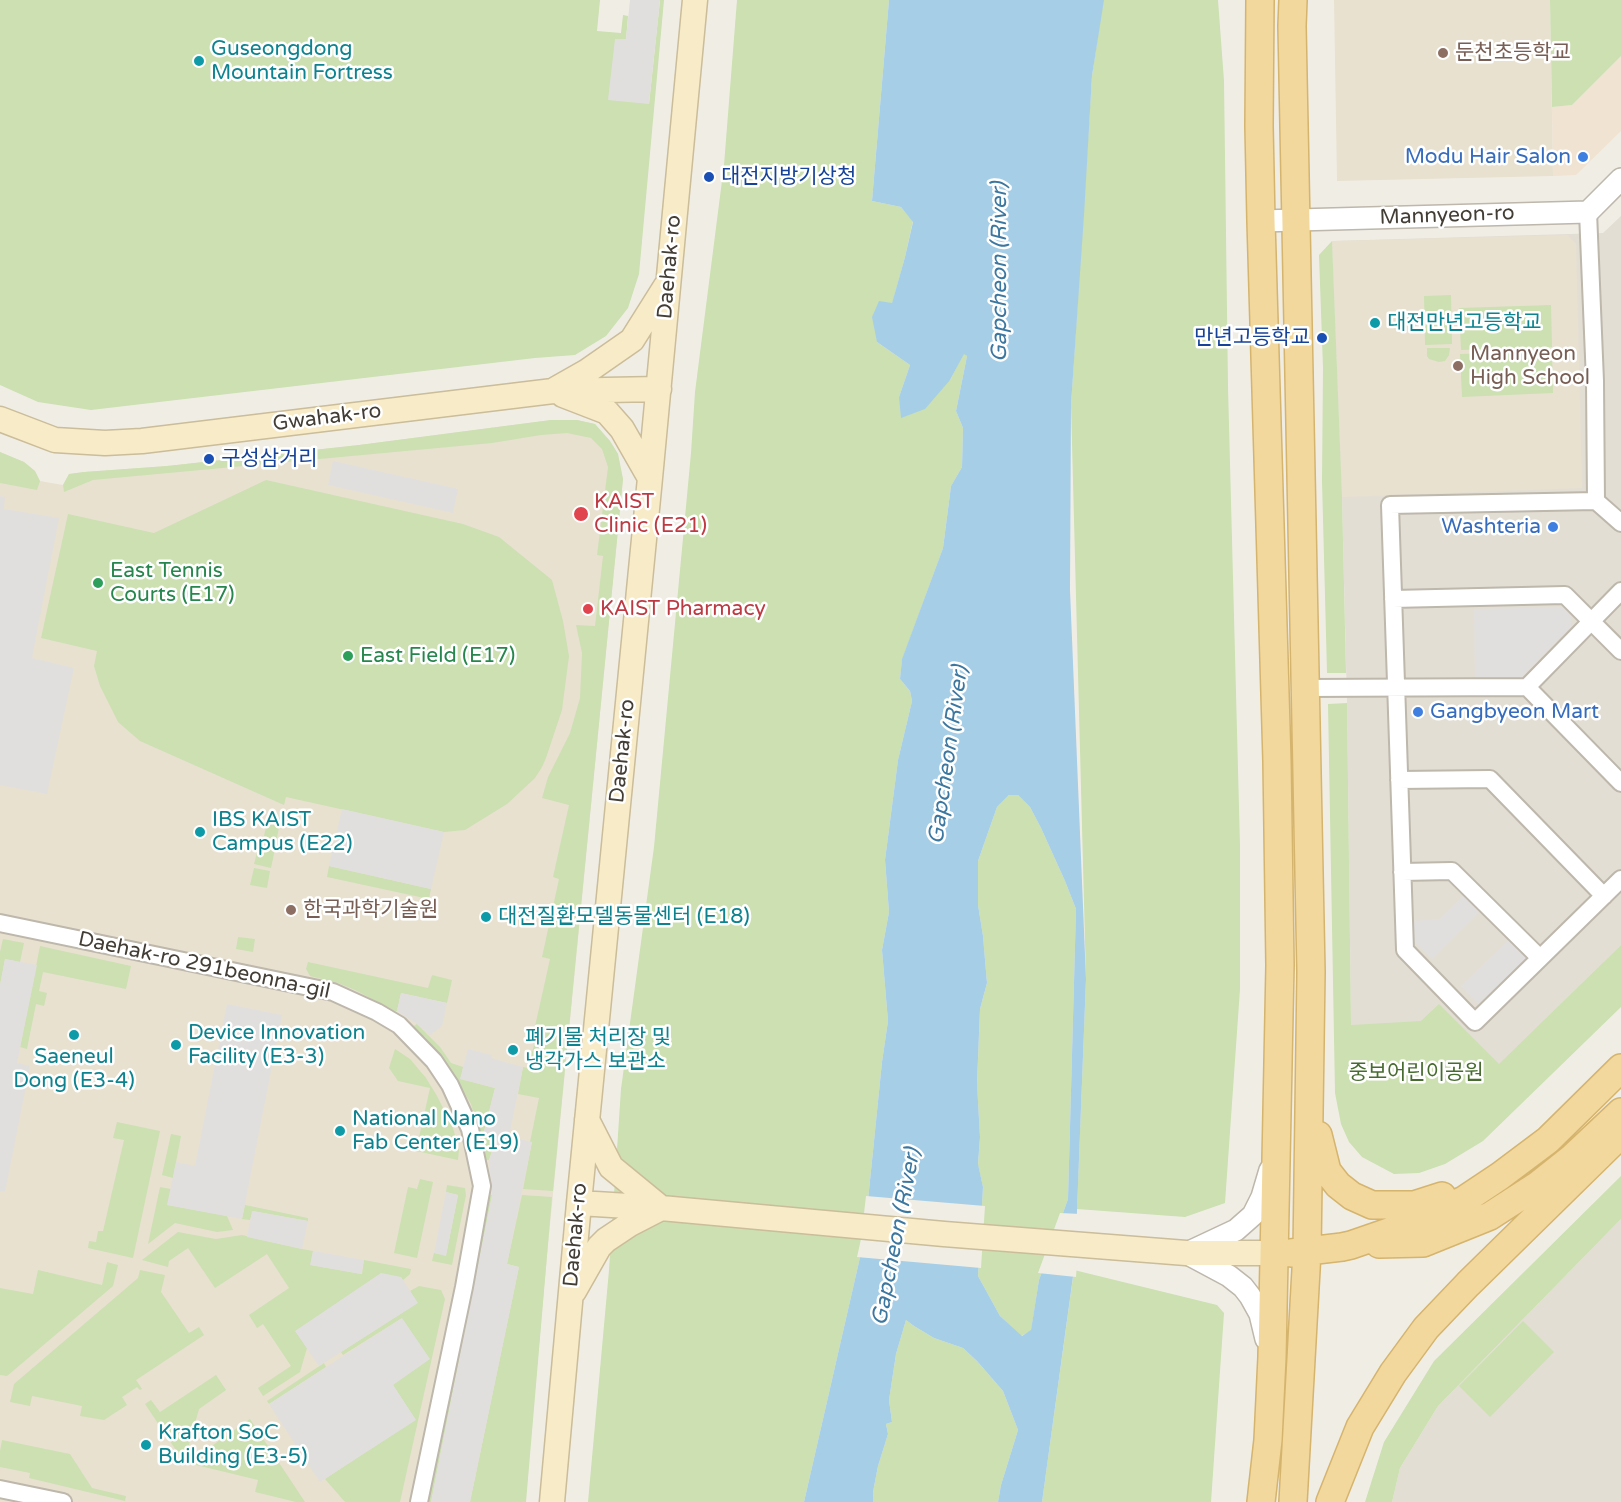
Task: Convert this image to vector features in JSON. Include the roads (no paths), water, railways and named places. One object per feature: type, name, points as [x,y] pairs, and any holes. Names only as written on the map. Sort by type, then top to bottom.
[{"type":"main road","name":"Daehak-ro","points":[[552,1502],[695,0]]},
{"type":"main road","points":[[1260,0],[1261,221],[1280,965],[1277,1129],[1262,1253],[1272,1357],[1268,1440],[1261,1502]]},
{"type":"main road","points":[[1293,0],[1311,972],[1307,1252],[1293,1502]]},
{"type":"main road","points":[[553,391],[586,372],[632,340],[669,282]]},
{"type":"main road","name":"Gwahak-ro","points":[[0,419],[55,440],[105,443],[142,441],[553,391],[658,389]]},
{"type":"main road","points":[[553,391],[607,412],[622,429],[650,478]]},
{"type":"main road","points":[[1351,1245],[1410,1225],[1464,1200],[1548,1140],[1621,1068]]},
{"type":"main road","points":[[1309,1098],[1327,1171],[1338,1185],[1352,1196],[1372,1204],[1414,1206],[1500,1176]]},
{"type":"main road","points":[[579,1203],[1186,1253],[1307,1252],[1351,1245],[1423,1243],[1490,1216],[1538,1185],[1572,1158],[1621,1112]]},
{"type":"main road","points":[[587,1120],[611,1167],[661,1208]]},
{"type":"main road","points":[[1330,1502],[1360,1427],[1393,1373],[1426,1328],[1621,1134]]},
{"type":"main road","points":[[570,1297],[599,1247],[611,1236],[661,1208]]},
{"type":"street","points":[[1596,501],[1595,381],[1588,212],[1621,179]]},
{"type":"street","name":"Mannyeon-ro","points":[[1261,221],[1588,212]]},
{"type":"street","points":[[1621,523],[1596,501],[1390,505],[1405,950],[1475,1022],[1621,879]]},
{"type":"street","points":[[1305,688],[1527,687],[1621,591]]},
{"type":"street","points":[[1393,599],[1565,595],[1621,651]]},
{"type":"street","points":[[1527,687],[1621,783]]},
{"type":"street","points":[[1399,780],[1490,779],[1604,897]]},
{"type":"street","points":[[1402,872],[1452,871],[1540,958]]},
{"type":"street","name":"Daehak-ro 291beonna-gil","points":[[0,922],[333,992],[377,1011],[399,1025],[434,1061],[450,1085],[470,1130],[482,1186],[464,1287],[419,1502]]},
{"type":"street","points":[[1186,1253],[1236,1230],[1253,1215],[1265,1189],[1277,1129]]},
{"type":"street","points":[[1186,1253],[1229,1276],[1243,1287],[1260,1314],[1272,1357]]},
{"type":"street","points":[[0,1489],[63,1502]]},
{"type":"water","name":"Gapcheon (River)","points":[[889,0],[1104,0],[1092,76],[1071,405],[1070,590],[1086,979],[1075,1262],[1042,1502],[998,1502],[1018,1430],[1003,1391],[963,1348],[934,1338],[906,1320],[896,1354],[889,1400],[892,1422],[886,1424],[888,1434],[878,1466],[873,1502],[804,1502],[864,1240],[888,1021],[882,950],[889,912],[885,860],[898,760],[912,701],[910,691],[900,679],[902,659],[943,548],[951,486],[962,467],[963,428],[956,411],[967,356],[964,354],[950,380],[925,409],[901,418],[899,397],[910,365],[877,342],[872,317],[879,301],[892,303],[913,222],[901,207],[872,201]],"holes":[[[1009,795],[1018,795],[1030,807],[1041,828],[1076,909],[1068,1199],[1039,1280],[1031,1330],[1022,1336],[1000,1316],[978,1276],[983,1187],[978,1164],[980,1137],[977,1083],[980,1009],[987,983],[978,905],[978,861],[997,807]]]},
{"type":"place","name":"둔천초등학교","points":[[1443,53]]},
{"type":"place","name":"Guseongdong Mountain Fortress","points":[[199,61]]},
{"type":"place","name":"Modu Hair Salon","points":[[1583,157]]},
{"type":"place","name":"대전지방기상청","points":[[709,177]]},
{"type":"place","name":"대전만년고등학교","points":[[1375,323]]},
{"type":"place","name":"만년고등학교","points":[[1322,338]]},
{"type":"place","name":"Mannyeon High School","points":[[1458,366]]},
{"type":"place","name":"구성삼거리","points":[[209,459]]},
{"type":"place","name":"KAIST Clinic (E21)","points":[[581,514]]},
{"type":"place","name":"Washteria","points":[[1553,527]]},
{"type":"place","name":"East Tennis Courts (E17)","points":[[98,583]]},
{"type":"place","name":"KAIST Pharmacy","points":[[588,609]]},
{"type":"place","name":"East Field (E17)","points":[[348,656]]},
{"type":"place","name":"Gangbyeon Mart","points":[[1418,712]]},
{"type":"place","name":"IBS KAIST Campus (E22)","points":[[200,832]]},
{"type":"place","name":"한국과학기술원","points":[[291,910]]},
{"type":"place","name":"대전질환모델동물센터 (E18)","points":[[486,917]]},
{"type":"place","name":"Saeneul Dong (E3-4)","points":[[74,1035]]},
{"type":"place","name":"Device Innovation Facility (E3-3)","points":[[176,1045]]},
{"type":"place","name":"폐기물 처리장 및 냉각가스 보관소","points":[[513,1050]]},
{"type":"place","name":"National Nano Fab Center (E19)","points":[[340,1131]]},
{"type":"place","name":"Krafton SoC Building (E3-5)","points":[[146,1445]]},
{"type":"park label","name":"중보어린이공원","points":[[1416,1073]]}]
